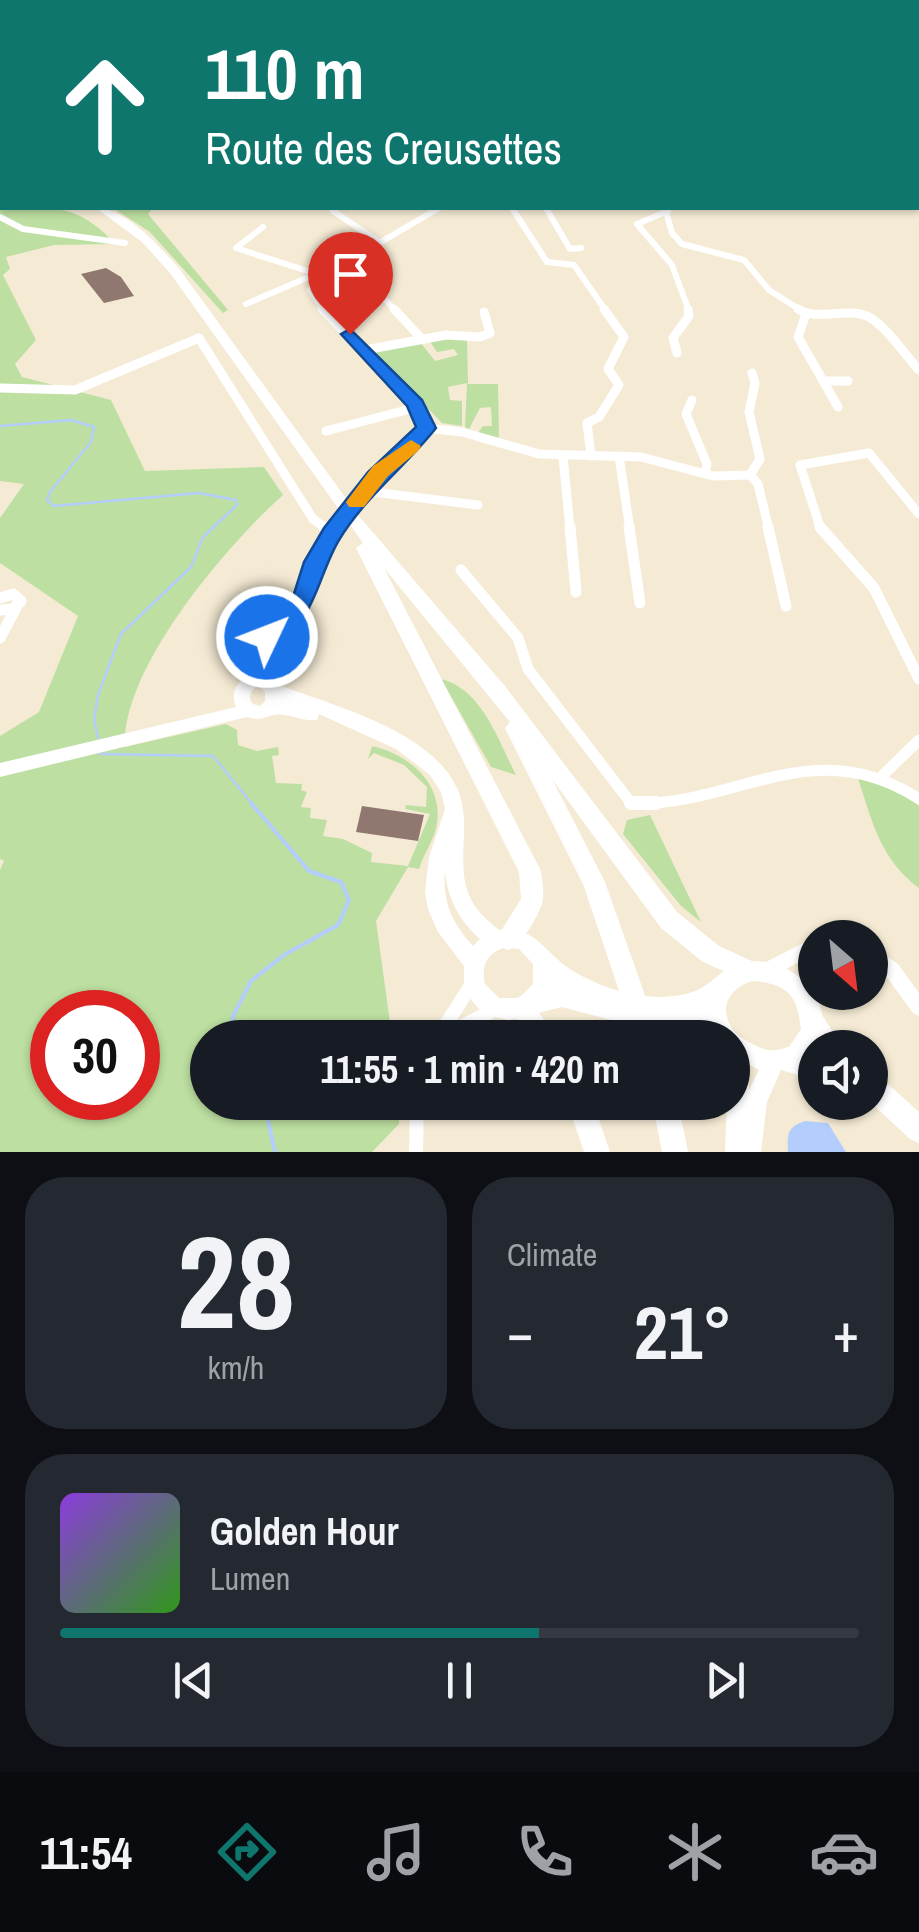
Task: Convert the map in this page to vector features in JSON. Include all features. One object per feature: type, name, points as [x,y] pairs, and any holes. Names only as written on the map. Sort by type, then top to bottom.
[{"type":"highway","points":[[104,210],[133,228],[174,270],[338,500],[543,748],[669,920],[712,954],[757,970]]},
{"type":"highway","points":[[338,500],[388,587],[530,872],[532,901],[502,940]]},
{"type":"highway","points":[[453,637],[510,720],[568,825],[653,1020]]},
{"type":"highway","points":[[518,1006],[530,1020]]},
{"type":"highway","points":[[813,1024],[818,1030]]},
{"type":"highway","points":[[781,1061],[798,1064]]},
{"type":"highway","points":[[888,1102],[919,1131]]},
{"type":"highway","points":[[888,1112],[919,1131]]},
{"type":"highway","points":[[586,1120],[597,1152]]},
{"type":"highway","points":[[669,1120],[675,1152]]},
{"type":"main road","points":[[244,699],[270,693],[300,710],[398,744],[435,769],[452,811],[458,901],[472,922],[502,940],[529,945],[543,961],[596,1000],[653,1020],[698,1004],[730,977],[757,970],[798,989]]},
{"type":"main road","points":[[0,770],[191,721],[244,699],[270,693]]},
{"type":"main road","points":[[452,811],[435,862],[433,894],[447,930],[474,972],[483,998],[518,1006],[562,997],[596,1000]]},
{"type":"main road","points":[[474,972],[502,940]]},
{"type":"main road","points":[[518,1006],[546,979],[543,961]]},
{"type":"main road","points":[[720,989],[716,1010],[721,1020]]},
{"type":"main road","points":[[750,1152],[756,1101],[781,1061],[806,1046],[813,1024],[809,1010]]},
{"type":"main road","points":[[750,1056],[781,1061]]},
{"type":"main road","points":[[736,1152],[738,1120]]},
{"type":"street","points":[[246,304],[318,278],[435,210]]},
{"type":"street","points":[[513,210],[547,262],[574,265],[624,337],[608,369],[619,385],[599,416],[588,423],[591,456]]},
{"type":"street","points":[[547,210],[570,249],[581,248]]},
{"type":"street","points":[[665,210],[636,224],[666,253],[687,300],[689,316],[672,338],[677,353]]},
{"type":"street","points":[[667,210],[678,241],[691,248],[744,260],[770,290],[806,314],[867,316],[919,370]]},
{"type":"street","points":[[334,211],[379,242]]},
{"type":"street","points":[[0,216],[21,231],[87,232],[124,243]]},
{"type":"street","points":[[262,227],[236,248],[318,278]]},
{"type":"street","points":[[310,294],[318,278]]},
{"type":"street","points":[[369,282],[422,339]]},
{"type":"street","points":[[295,286],[310,294],[418,407],[426,428]]},
{"type":"street","points":[[364,350],[422,339],[485,336],[490,333],[484,312]]},
{"type":"street","points":[[806,314],[798,334],[838,408]]},
{"type":"street","points":[[0,388],[75,390],[199,338],[313,519],[332,533]]},
{"type":"street","points":[[750,476],[760,459],[749,412],[755,383],[752,373]]},
{"type":"street","points":[[823,380],[848,381]]},
{"type":"street","points":[[692,400],[686,414],[707,464],[705,474]]},
{"type":"street","points":[[326,431],[418,407]]},
{"type":"street","points":[[426,428],[462,432],[522,452],[652,459],[705,474],[750,476],[758,484],[786,606]]},
{"type":"street","points":[[244,699],[250,663],[259,644],[302,604],[315,562],[332,533],[426,428]]},
{"type":"street","points":[[919,514],[869,453],[805,463],[800,473],[822,534],[874,588],[919,679]]},
{"type":"street","points":[[563,456],[576,592]]},
{"type":"street","points":[[619,456],[640,603]]},
{"type":"street","points":[[363,494],[478,505]]},
{"type":"street","points":[[460,570],[518,638],[528,669],[631,803],[650,804],[818,771],[883,776],[919,799]]},
{"type":"street","points":[[0,598],[18,595],[21,601],[0,638]]},
{"type":"street","points":[[0,610],[16,608]]},
{"type":"street","points":[[250,663],[270,693]]},
{"type":"street","points":[[883,776],[919,740]]},
{"type":"street","points":[[757,970],[798,952]]},
{"type":"street","points":[[888,967],[919,1007]]},
{"type":"street","points":[[448,1020],[474,972]]},
{"type":"street","points":[[483,1020],[518,1006]]},
{"type":"street","points":[[416,1152],[417,1120]]},
{"type":"green space","points":[[0,210],[64,211],[89,221],[115,244],[54,245],[6,257],[10,269],[3,275],[36,340],[15,364],[22,377],[111,400],[145,471],[264,467],[283,495],[207,577],[158,646],[128,716],[125,747],[226,724],[237,730],[238,745],[257,751],[278,747],[279,755],[272,756],[276,783],[302,784],[301,790],[307,792],[301,807],[311,808],[310,818],[327,820],[323,836],[343,839],[372,853],[371,862],[408,866],[430,814],[405,809],[406,805],[426,807],[427,787],[404,765],[374,753],[368,759],[372,746],[413,766],[431,788],[436,801],[438,816],[433,837],[419,869],[408,867],[376,921],[390,1020],[190,1020],[190,1120],[399,1120],[372,1152],[0,1152],[0,870],[4,861],[0,859],[0,736],[39,712],[78,616],[0,563],[0,518],[24,484],[0,481]]},
{"type":"green space","points":[[116,210],[151,210],[148,214],[228,310],[223,313],[150,232]]},
{"type":"green space","points":[[467,338],[468,384],[498,384],[499,441],[478,433],[483,426],[492,426],[491,407],[480,408],[469,429],[465,427],[467,383],[448,387],[450,400],[462,401],[462,426],[442,423],[373,351],[420,342],[435,361],[458,355],[454,349],[437,352],[429,340]]},
{"type":"green space","points":[[441,679],[467,693],[478,705],[516,775],[491,767]]},
{"type":"green space","points":[[858,778],[904,793],[919,806],[919,888],[887,852],[873,825]]},
{"type":"green space","points":[[650,815],[701,922],[681,906],[623,834],[627,820]]},
{"type":"water","points":[[805,1121],[828,1123],[846,1152],[788,1152],[789,1132]]},
{"type":"building","points":[[106,268],[121,277],[134,296],[104,303],[81,274]]},
{"type":"building","points":[[362,806],[424,815],[418,841],[356,832]]},
{"type":"waterway","points":[[0,426],[71,420],[94,427],[91,442],[50,492],[47,500],[54,506],[199,493],[236,500],[237,505],[203,537],[191,567],[121,634],[98,695],[94,720],[98,738]]},
{"type":"waterway","points":[[100,754],[213,756],[253,805]]},
{"type":"waterway","points":[[233,1020],[251,981],[284,955],[338,925],[349,900],[341,882],[309,871],[251,803]]},
{"type":"waterway","points":[[268,1120],[275,1152]]},
{"type":"slow traffic","points":[[357,502],[381,471],[411,446]]},
{"type":"route","points":[[267,637],[300,608],[315,562],[332,533],[376,477],[426,428],[416,404],[350,334]]}]
